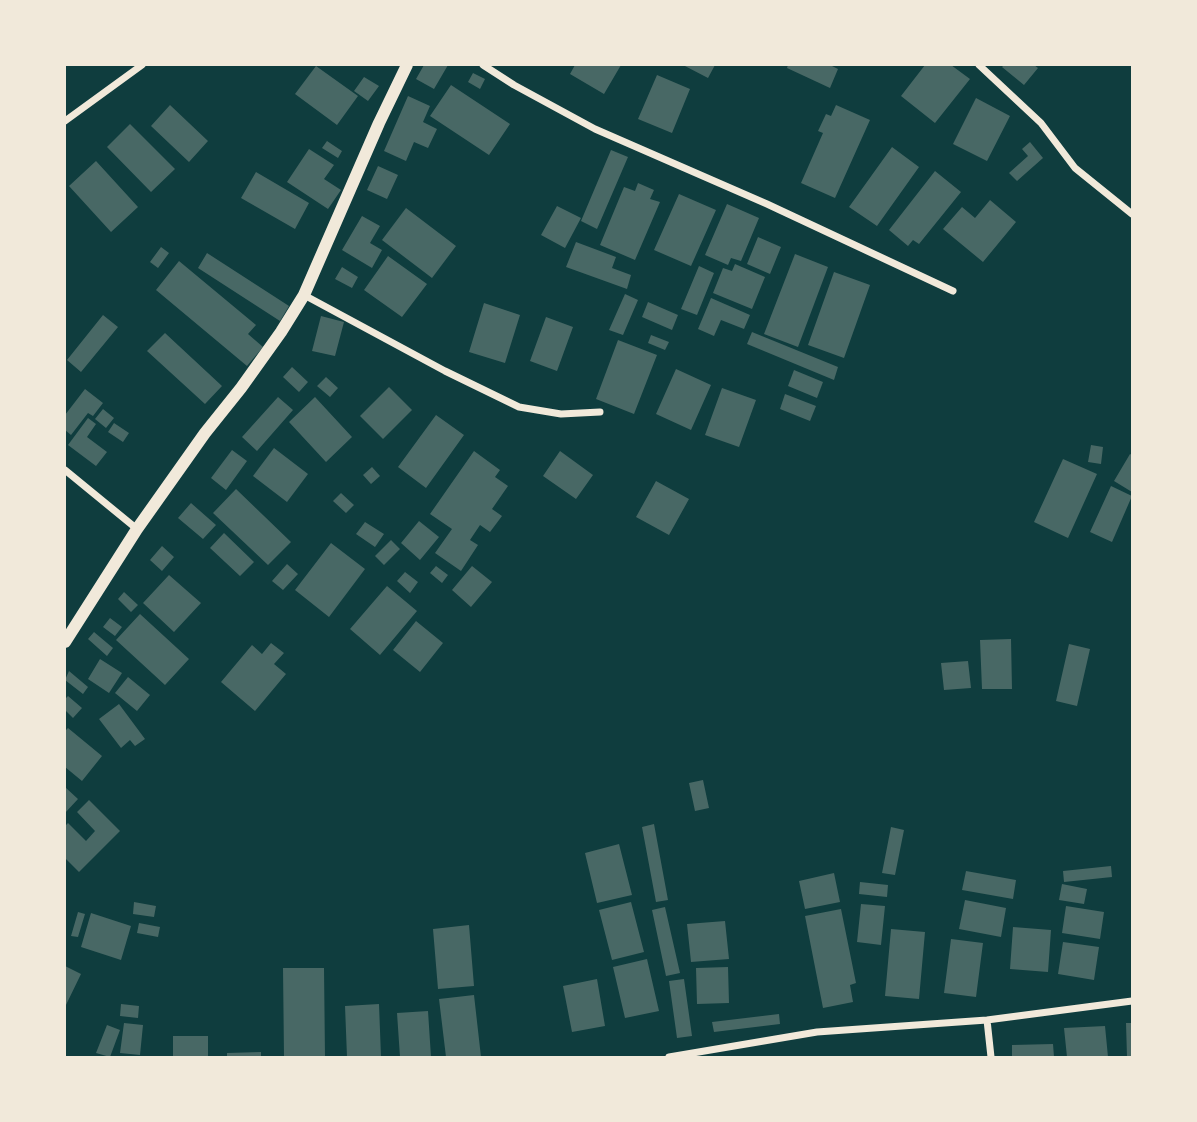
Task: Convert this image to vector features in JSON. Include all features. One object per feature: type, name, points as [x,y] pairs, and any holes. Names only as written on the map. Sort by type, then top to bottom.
[{"type":"street","points":[[65,121],[142,65]]},
{"type":"street","points":[[65,642],[137,529],[281,332],[304,295],[362,159],[407,65]]},
{"type":"street","points":[[483,65],[595,129],[767,204],[953,291]]},
{"type":"street","points":[[979,65],[1041,123],[1075,168],[1132,214]]},
{"type":"street","points":[[304,295],[445,371],[519,407],[561,414],[600,412]]},
{"type":"street","points":[[65,470],[137,529]]},
{"type":"street","points":[[669,1057],[817,1032],[987,1020],[1132,1001]]},
{"type":"street","points":[[987,1020],[991,1057]]},
{"type":"building","points":[[424,65],[448,65],[434,89],[416,79]]},
{"type":"building","points":[[575,65],[621,65],[604,94],[570,74]]},
{"type":"building","points":[[683,65],[715,65],[708,78]]},
{"type":"building","points":[[788,65],[830,65],[838,69],[830,88],[787,68]]},
{"type":"building","points":[[925,65],[951,65],[970,79],[935,123],[901,96]]},
{"type":"building","points":[[1034,65],[1038,68],[1024,85],[1002,67]]},
{"type":"building","points":[[316,66],[358,96],[337,125],[295,94]]},
{"type":"building","points":[[473,73],[485,79],[480,89],[468,82]]},
{"type":"building","points":[[657,75],[690,89],[672,133],[638,119]]},
{"type":"building","points":[[364,77],[379,86],[368,101],[354,91]]},
{"type":"building","points":[[451,85],[510,124],[489,155],[430,116]]},
{"type":"building","points":[[408,96],[430,106],[423,122],[437,129],[428,148],[414,142],[406,161],[384,151]]},
{"type":"building","points":[[976,98],[1010,116],[987,161],[953,144]]},
{"type":"building","points":[[170,105],[208,141],[189,162],[151,126]]},
{"type":"building","points":[[836,105],[870,120],[835,198],[801,183],[823,133],[818,131],[826,114],[831,116]]},
{"type":"building","points":[[130,124],[175,169],[151,192],[107,147]]},
{"type":"building","points":[[327,141],[342,151],[338,158],[322,148]]},
{"type":"building","points":[[1030,142],[1043,158],[1017,181],[1009,173],[1028,156],[1022,149]]},
{"type":"building","points":[[892,147],[919,167],[877,226],[849,207]]},
{"type":"building","points":[[309,149],[334,165],[324,179],[341,190],[328,209],[287,182]]},
{"type":"building","points":[[611,150],[628,157],[597,229],[581,221]]},
{"type":"building","points":[[96,161],[138,207],[111,232],[69,186]]},
{"type":"building","points":[[378,166],[398,175],[387,199],[367,190]]},
{"type":"building","points":[[935,171],[961,192],[919,244],[913,240],[908,246],[889,230]]},
{"type":"building","points":[[256,172],[309,203],[295,229],[241,198]]},
{"type":"building","points":[[638,183],[654,190],[650,199],[660,202],[635,260],[600,245],[624,187],[635,191]]},
{"type":"building","points":[[679,194],[716,210],[691,266],[654,250]]},
{"type":"building","points":[[990,200],[1016,222],[983,262],[943,229],[962,207],[975,218]]},
{"type":"building","points":[[727,204],[759,218],[741,261],[731,258],[728,265],[705,255]]},
{"type":"building","points":[[557,206],[581,218],[565,248],[541,235]]},
{"type":"building","points":[[406,208],[456,246],[432,278],[382,240]]},
{"type":"building","points":[[362,216],[380,226],[370,243],[382,250],[372,268],[342,250]]},
{"type":"building","points":[[758,237],[781,247],[770,274],[747,264]]},
{"type":"building","points":[[576,242],[616,257],[612,268],[631,275],[627,289],[566,267]]},
{"type":"building","points":[[161,247],[169,253],[158,268],[150,262]]},
{"type":"building","points":[[207,253],[289,306],[280,321],[198,268]]},
{"type":"building","points":[[795,254],[828,267],[798,347],[764,334]]},
{"type":"building","points":[[388,256],[427,284],[402,317],[364,290]]},
{"type":"building","points":[[179,261],[256,325],[248,334],[263,347],[247,366],[156,290]]},
{"type":"building","points":[[735,264],[765,277],[752,309],[713,293],[723,268],[732,271]]},
{"type":"building","points":[[699,266],[714,273],[697,315],[681,309]]},
{"type":"building","points":[[342,267],[358,277],[352,288],[335,279]]},
{"type":"building","points":[[834,272],[870,285],[844,358],[808,345]]},
{"type":"building","points":[[625,294],[638,300],[623,335],[609,330]]},
{"type":"building","points":[[711,298],[750,315],[744,329],[721,320],[714,336],[698,329]]},
{"type":"building","points":[[648,302],[678,315],[672,330],[642,317]]},
{"type":"building","points":[[484,303],[520,315],[505,363],[469,352]]},
{"type":"building","points":[[103,315],[118,327],[81,372],[67,360]]},
{"type":"building","points":[[321,316],[344,322],[335,356],[312,351]]},
{"type":"building","points":[[546,317],[573,327],[557,371],[530,361]]},
{"type":"building","points":[[752,332],[838,367],[834,380],[747,344]]},
{"type":"building","points":[[165,333],[222,386],[205,404],[147,351]]},
{"type":"building","points":[[651,335],[669,342],[665,350],[648,343]]},
{"type":"building","points":[[618,340],[657,355],[634,414],[596,399]]},
{"type":"building","points":[[292,367],[308,382],[299,392],[283,377]]},
{"type":"building","points":[[676,369],[711,385],[691,430],[656,414]]},
{"type":"building","points":[[794,370],[823,382],[817,398],[788,386]]},
{"type":"building","points":[[326,377],[338,388],[330,397],[317,386]]},
{"type":"building","points":[[389,387],[412,410],[383,439],[360,416]]},
{"type":"building","points":[[722,388],[756,400],[739,447],[705,435]]},
{"type":"building","points":[[85,389],[103,403],[93,416],[88,413],[71,435],[65,430],[65,415]]},
{"type":"building","points":[[785,394],[816,406],[810,421],[780,409]]},
{"type":"building","points":[[278,397],[293,410],[257,451],[242,437]]},
{"type":"building","points":[[315,397],[352,437],[326,462],[289,422]]},
{"type":"building","points":[[103,409],[114,418],[106,428],[95,419]]},
{"type":"building","points":[[436,415],[464,435],[426,488],[398,467]]},
{"type":"building","points":[[88,418],[96,424],[87,437],[107,452],[96,466],[68,445]]},
{"type":"building","points":[[114,423],[129,433],[123,442],[108,432]]},
{"type":"building","points":[[1091,445],[1103,447],[1101,464],[1088,462]]},
{"type":"building","points":[[274,448],[308,474],[287,502],[253,476]]},
{"type":"building","points":[[232,450],[247,461],[226,490],[211,478]]},
{"type":"building","points":[[474,451],[500,470],[495,477],[508,486],[492,509],[502,516],[490,532],[480,525],[470,540],[478,545],[461,571],[435,553],[452,529],[430,514]]},
{"type":"building","points":[[560,451],[593,475],[576,499],[543,476]]},
{"type":"building","points":[[1130,454],[1132,455],[1132,492],[1114,481]]},
{"type":"building","points":[[1063,459],[1097,474],[1068,538],[1034,522]]},
{"type":"building","points":[[372,467],[380,476],[371,484],[363,475]]},
{"type":"building","points":[[656,481],[689,499],[669,535],[636,517]]},
{"type":"building","points":[[1111,486],[1132,496],[1112,542],[1090,532]]},
{"type":"building","points":[[236,489],[291,542],[268,565],[213,513]]},
{"type":"building","points":[[341,493],[354,505],[346,513],[333,501]]},
{"type":"building","points":[[191,503],[216,525],[203,539],[178,518]]},
{"type":"building","points":[[419,521],[439,537],[420,560],[401,543]]},
{"type":"building","points":[[365,522],[384,534],[375,547],[356,534]]},
{"type":"building","points":[[224,533],[254,562],[240,576],[210,548]]},
{"type":"building","points":[[391,540],[400,549],[384,565],[375,556]]},
{"type":"building","points":[[331,543],[365,569],[329,617],[295,590]]},
{"type":"building","points":[[162,546],[174,557],[162,571],[150,560]]},
{"type":"building","points":[[287,564],[298,574],[283,590],[272,581]]},
{"type":"building","points":[[436,566],[448,575],[442,583],[430,573]]},
{"type":"building","points":[[472,566],[492,582],[471,607],[452,590]]},
{"type":"building","points":[[405,572],[418,582],[410,593],[397,581]]},
{"type":"building","points":[[169,575],[201,603],[174,632],[143,603]]},
{"type":"building","points":[[387,586],[417,611],[380,655],[350,629]]},
{"type":"building","points":[[124,592],[138,605],[131,612],[118,599]]},
{"type":"building","points":[[140,614],[189,659],[165,685],[116,640]]},
{"type":"building","points":[[110,618],[122,627],[115,636],[103,627]]},
{"type":"building","points":[[416,621],[443,643],[420,672],[393,650]]},
{"type":"building","points":[[94,632],[113,648],[107,656],[88,639]]},
{"type":"building","points":[[1011,639],[1012,689],[982,689],[980,640]]},
{"type":"building","points":[[271,643],[284,653],[274,664],[286,674],[255,711],[221,682],[252,645],[262,654]]},
{"type":"building","points":[[1069,644],[1090,649],[1077,706],[1056,701]]},
{"type":"building","points":[[100,659],[122,673],[109,693],[88,679]]},
{"type":"building","points":[[968,661],[971,688],[944,690],[941,663]]},
{"type":"building","points":[[69,671],[88,687],[83,694],[65,680]]},
{"type":"building","points":[[128,677],[150,695],[137,711],[115,693]]},
{"type":"building","points":[[68,696],[82,708],[73,718],[65,710],[65,699]]},
{"type":"building","points":[[119,704],[145,739],[135,746],[130,740],[121,748],[99,719]]},
{"type":"building","points":[[68,728],[102,756],[82,781],[65,767],[65,731]]},
{"type":"building","points":[[703,780],[709,808],[695,811],[689,783]]},
{"type":"building","points":[[65,787],[78,799],[65,813]]},
{"type":"building","points":[[89,800],[120,831],[79,872],[65,858],[65,826],[68,823],[86,841],[95,831],[77,812]]},
{"type":"building","points":[[654,824],[668,900],[656,902],[642,827]]},
{"type":"building","points":[[891,827],[904,830],[895,875],[882,873]]},
{"type":"building","points":[[619,844],[632,895],[597,903],[585,853]]},
{"type":"building","points":[[1111,866],[1112,877],[1064,882],[1063,871]]},
{"type":"building","points":[[966,871],[1016,880],[1013,899],[962,890]]},
{"type":"building","points":[[834,873],[840,902],[805,909],[799,881]]},
{"type":"building","points":[[860,882],[888,885],[887,897],[859,894]]},
{"type":"building","points":[[1062,884],[1087,889],[1084,904],[1059,900]]},
{"type":"building","points":[[965,900],[1006,908],[1001,937],[959,929]]},
{"type":"building","points":[[134,902],[156,906],[154,917],[133,914]]},
{"type":"building","points":[[631,902],[644,952],[612,960],[599,910]]},
{"type":"building","points":[[861,904],[885,906],[881,945],[857,942]]},
{"type":"building","points":[[1066,906],[1104,912],[1100,939],[1062,933]]},
{"type":"building","points":[[665,907],[680,973],[666,976],[652,910]]},
{"type":"building","points":[[841,909],[856,983],[850,985],[853,1002],[823,1008],[805,916]]},
{"type":"building","points":[[78,912],[85,914],[78,937],[71,936]]},
{"type":"building","points":[[91,913],[131,926],[121,960],[81,947]]},
{"type":"building","points":[[725,921],[729,959],[691,962],[687,924]]},
{"type":"building","points":[[139,923],[160,927],[158,937],[137,933]]},
{"type":"building","points":[[469,925],[474,986],[438,989],[433,929]]},
{"type":"building","points":[[1013,927],[1051,930],[1048,972],[1010,969]]},
{"type":"building","points":[[891,929],[925,932],[919,999],[885,996]]},
{"type":"building","points":[[951,939],[983,943],[976,997],[944,993]]},
{"type":"building","points":[[1063,942],[1099,947],[1094,980],[1058,974]]},
{"type":"building","points":[[647,959],[659,1011],[625,1018],[613,967]]},
{"type":"building","points":[[65,966],[81,974],[65,1007]]},
{"type":"building","points":[[728,967],[729,1003],[697,1004],[696,968]]},
{"type":"building","points":[[283,968],[324,968],[325,1057],[284,1057]]},
{"type":"building","points":[[597,979],[605,1026],[572,1032],[563,986]]},
{"type":"building","points":[[684,979],[692,1036],[677,1038],[669,981]]},
{"type":"building","points":[[474,995],[481,1057],[446,1057],[439,999]]},
{"type":"building","points":[[121,1004],[139,1006],[138,1018],[120,1016]]},
{"type":"building","points":[[379,1004],[381,1057],[347,1057],[345,1006]]},
{"type":"building","points":[[428,1011],[431,1057],[400,1057],[397,1013]]},
{"type":"building","points":[[779,1014],[780,1024],[714,1032],[712,1022]]},
{"type":"building","points":[[124,1023],[143,1025],[140,1055],[120,1053]]},
{"type":"building","points":[[1126,1023],[1132,1023],[1132,1057],[1127,1057]]},
{"type":"building","points":[[107,1025],[120,1030],[110,1057],[96,1053]]},
{"type":"building","points":[[1105,1026],[1108,1057],[1067,1057],[1064,1028]]},
{"type":"building","points":[[173,1036],[208,1036],[208,1057],[173,1057]]},
{"type":"building","points":[[1053,1044],[1054,1057],[1012,1057],[1012,1045]]},
{"type":"building","points":[[261,1052],[261,1057],[227,1057],[227,1053]]}]
